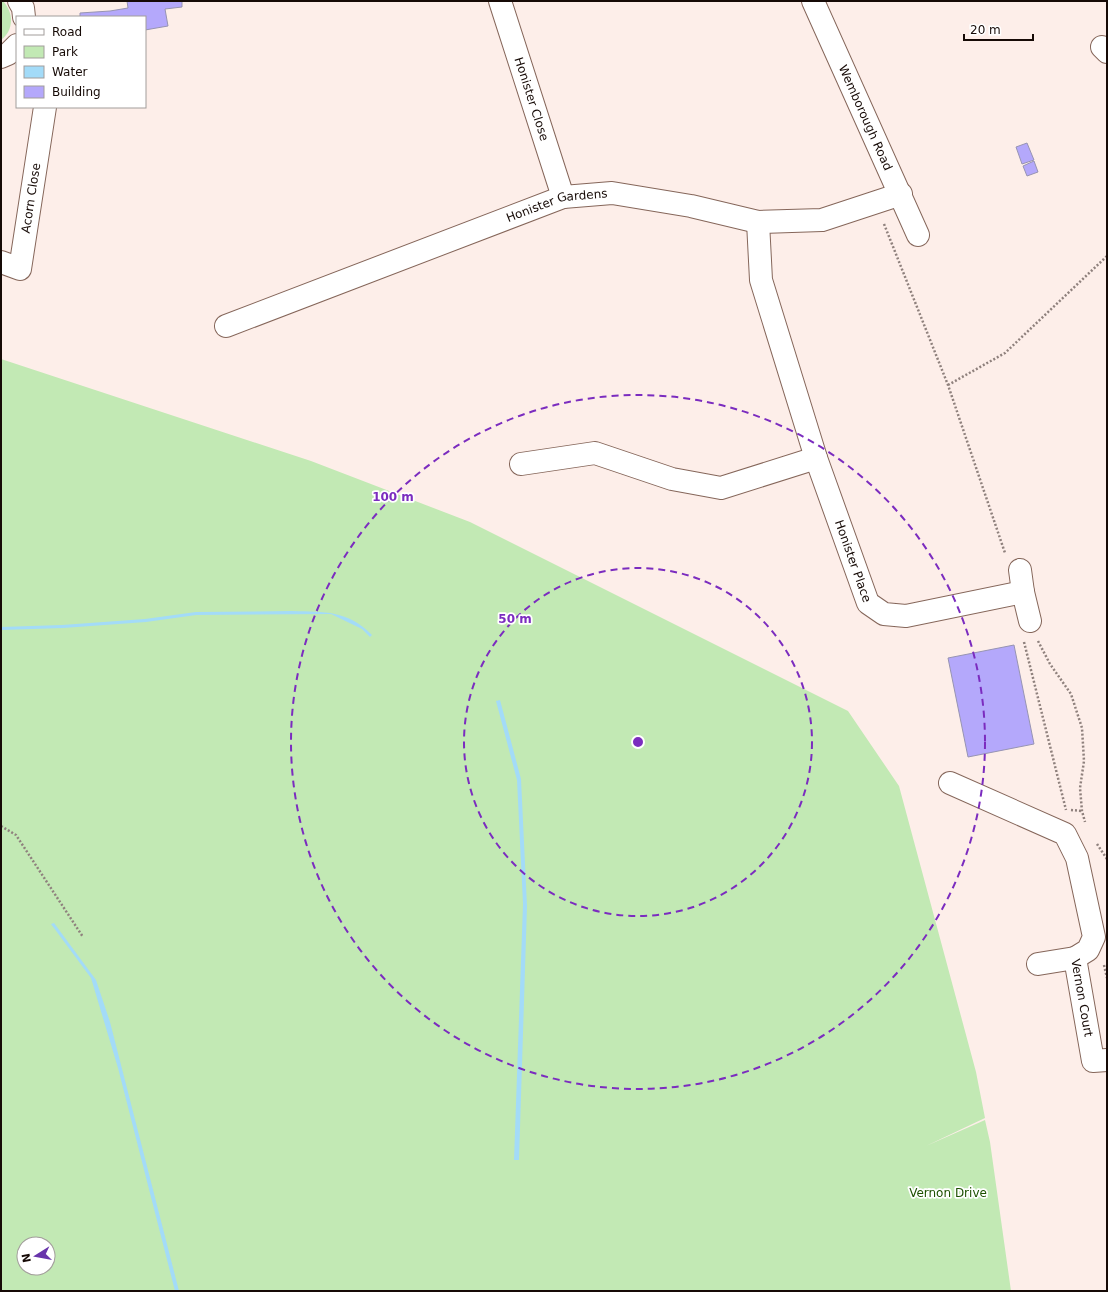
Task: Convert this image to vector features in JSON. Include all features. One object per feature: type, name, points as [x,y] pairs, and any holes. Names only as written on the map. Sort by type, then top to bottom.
[{"type":"street","points":[[19,1],[23,8],[24,16]]},
{"type":"street","name":"Honister Close","points":[[500,1],[563,197]]},
{"type":"street","name":"Wemborough Road","points":[[813,1],[901,194],[918,235]]},
{"type":"street","name":"Acorn Close","points":[[1,262],[20,269],[45,108]]},
{"type":"street","name":"Honister Gardens","points":[[226,326],[563,197],[612,193],[691,206],[758,222],[822,220],[901,194]]},
{"type":"street","name":"Honister Place","points":[[758,222],[760,280],[816,458],[868,603],[884,614],[906,616],[1023,592]]},
{"type":"street","points":[[521,464],[594,453],[672,479],[721,488],[816,458]]},
{"type":"street","points":[[1013,563],[1023,592],[1027,630]]},
{"type":"street","points":[[950,783],[1065,834],[1077,858],[1094,937],[1088,950],[1075,958]]},
{"type":"street","name":"Vernon Court","points":[[1038,964],[1075,958],[1093,1061],[1107,1060]]},
{"type":"path","points":[[883,219],[948,385],[1013,563]]},
{"type":"path","points":[[948,385],[1005,353],[1107,256]]},
{"type":"path","points":[[1082,811],[1066,810],[1027,630],[1032,630],[1050,664],[1071,694],[1082,728],[1084,761],[1080,788],[1082,811],[1087,828]]},
{"type":"path","points":[[1,826],[16,835],[83,937]]},
{"type":"path","points":[[1095,840],[1107,859]]},
{"type":"green space","points":[[1,1],[3,1],[7,6],[11,16],[11,21],[8,31],[1,40]]},
{"type":"green space","name":"Vernon Drive","points":[[1,359],[311,461],[470,522],[848,711],[899,786],[976,1072],[985,1118],[926,1146],[985,1120],[990,1142],[1011,1291],[1,1291]]},
{"type":"water","points":[[196,612],[325,612],[335,614],[354,621],[372,635],[370,637],[362,629],[331,614],[196,615],[146,622],[63,628],[1,630],[1,627],[62,625],[145,619]]},
{"type":"water","points":[[500,700],[521,779],[527,906],[519,1160],[514,1160],[523,904],[517,780],[496,701]]},
{"type":"water","points":[[54,923],[96,980],[110,1022],[179,1291],[175,1291],[118,1068],[91,978],[51,924]]},
{"type":"building","points":[[127,1],[182,1],[182,7],[165,9],[168,26],[146,30],[146,16],[80,16],[80,13],[128,8]]},
{"type":"building","points":[[1027,143],[1034,160],[1022,164],[1016,147]]},
{"type":"building","points":[[1034,161],[1038,172],[1027,176],[1023,166]]},
{"type":"building","points":[[1014,645],[1034,744],[968,757],[948,658]]}]
